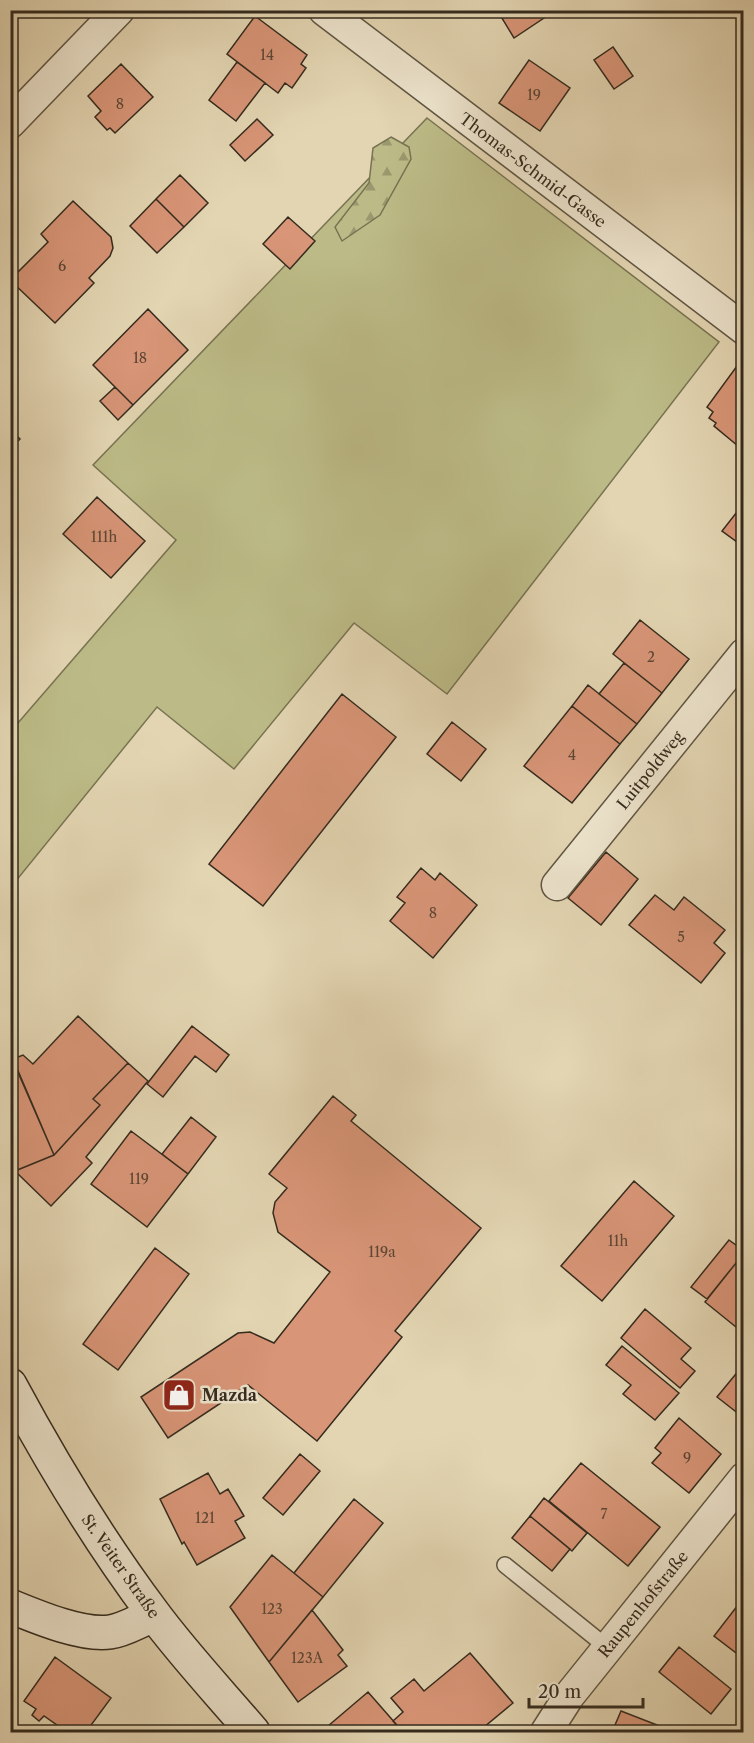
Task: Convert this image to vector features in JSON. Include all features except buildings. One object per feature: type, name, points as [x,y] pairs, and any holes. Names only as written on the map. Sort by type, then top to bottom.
[{"type":"main road","name":"St. Veiter Straße","points":[[10,1385],[45,1451],[83,1512],[154,1615],[253,1732]]},
{"type":"main road","points":[[10,1606],[41,1618],[94,1632],[112,1632],[154,1615]]},
{"type":"street","points":[[10,123],[119,10]]},
{"type":"street","name":"Thomas-Schmid-Gasse","points":[[324,10],[744,329]]},
{"type":"street","name":"Luitpoldweg","points":[[557,885],[744,654]]},
{"type":"street","name":"Raupenhofstraße","points":[[546,1732],[569,1695],[744,1478]]},
{"type":"lane","points":[[505,1565],[608,1648]]},
{"type":"green space","points":[[427,118],[719,342],[447,694],[354,623],[234,769],[157,707],[11,887],[11,731],[176,540],[93,465]]},
{"type":"green space","points":[[391,137],[409,147],[411,159],[380,215],[342,241],[335,227],[369,183],[373,148]]},
{"type":"place","name":"Mazda","points":[[179,1395]]}]
